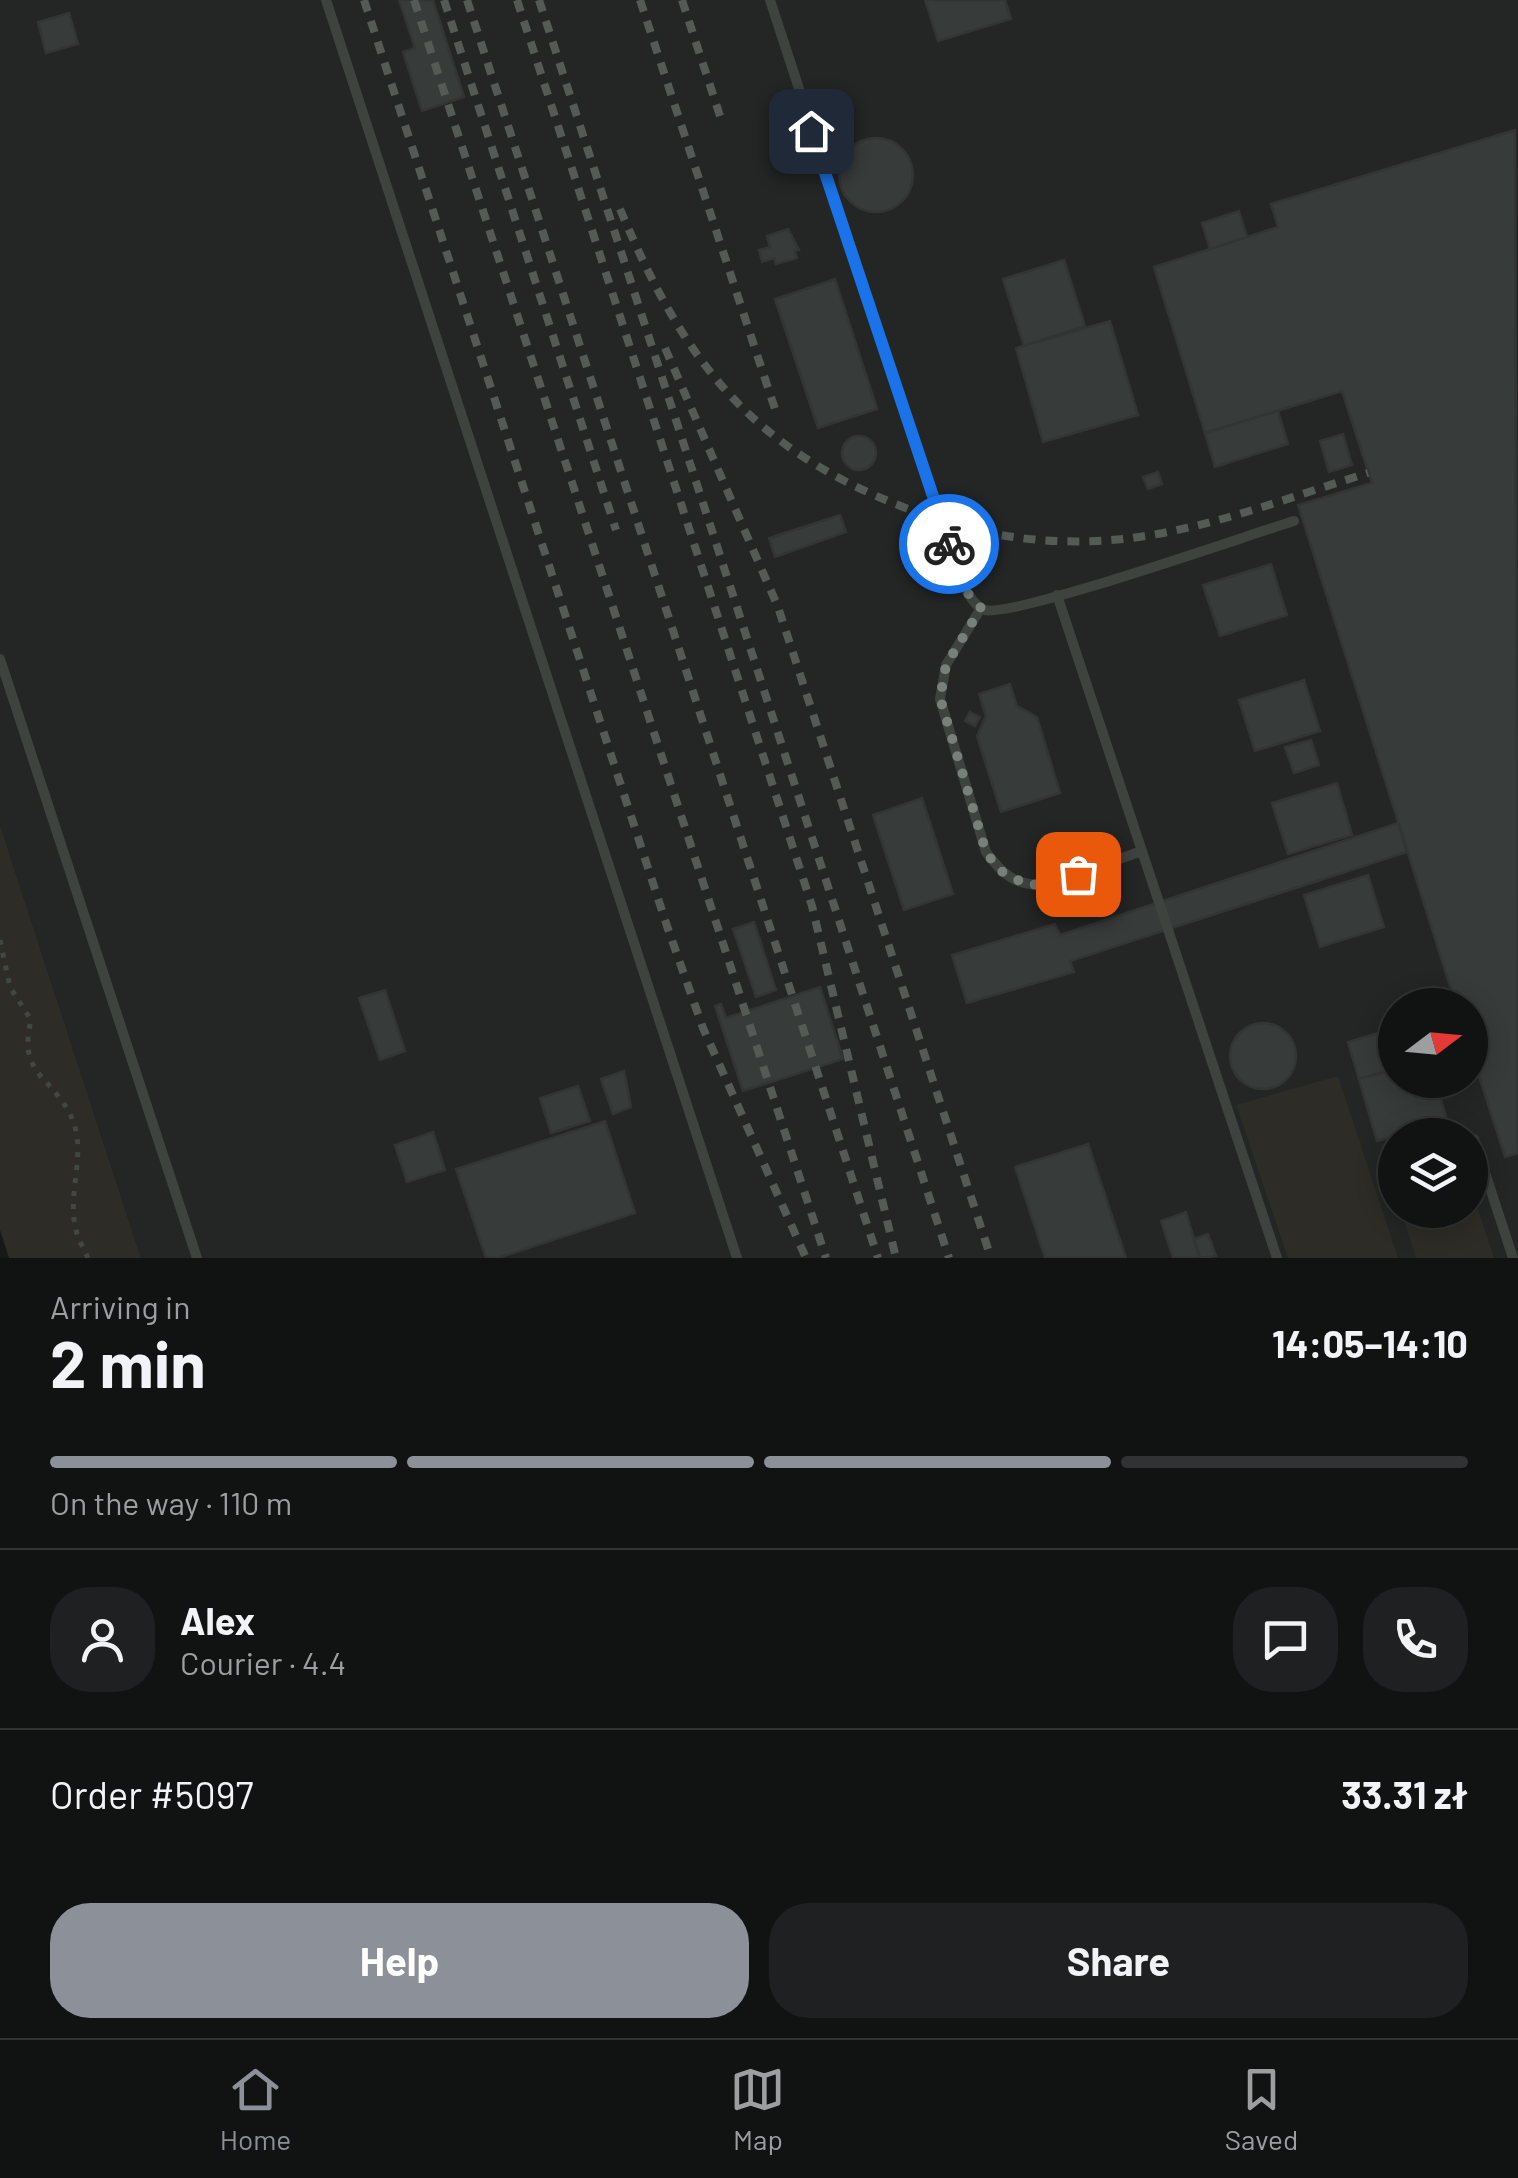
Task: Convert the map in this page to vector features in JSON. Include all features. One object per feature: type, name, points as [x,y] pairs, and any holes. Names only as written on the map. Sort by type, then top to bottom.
[{"type":"lane","points":[[326,0],[737,1258]]},
{"type":"lane","points":[[770,0],[941,522],[965,590],[981,608],[995,610],[1058,595],[1294,521]]},
{"type":"lane","points":[[1058,595],[1277,1258]]},
{"type":"lane","points":[[981,608],[946,665],[940,698],[986,852],[999,870],[1029,886],[1046,885],[1142,850]]},
{"type":"lane","points":[[0,660],[197,1258]]},
{"type":"lane","points":[[1488,1181],[1514,1258]]},
{"type":"path","points":[[0,940],[10,987],[31,1020],[26,1043],[30,1065],[70,1115],[80,1151],[75,1229],[88,1258]]},
{"type":"shaded area","points":[[0,0],[1518,0],[1518,1258],[141,1258],[0,825]]},
{"type":"shaded area","points":[[0,825],[141,1258],[9,1258],[0,1230]]},
{"type":"shaded area","points":[[1338,1076],[1378,1197],[1378,1228],[1388,1228],[1398,1258],[1288,1258],[1236,1105]]},
{"type":"shaded area","points":[[1407,1228],[1484,1228],[1494,1258],[1416,1258]]},
{"type":"building","points":[[399,0],[433,0],[464,97],[422,111],[403,52],[415,48]]},
{"type":"building","points":[[925,0],[1005,0],[1011,19],[938,41]]},
{"type":"building","points":[[69,13],[78,44],[46,53],[38,22]]},
{"type":"building","points":[[1515,130],[1518,1153],[1505,1157],[1486,1098],[1488,988],[1451,988],[1298,505],[1372,483],[1342,391],[1205,433],[1154,267],[1278,227],[1271,204]]},
{"type":"building","points":[[876,138],[902,149],[913,175],[902,201],[876,212],[850,201],[839,175],[850,149]]},
{"type":"building","points":[[1239,211],[1247,237],[1210,249],[1202,223]]},
{"type":"building","points":[[788,229],[799,250],[795,251],[797,258],[776,264],[774,258],[762,262],[759,250],[770,247],[767,236]]},
{"type":"building","points":[[1064,260],[1085,326],[1024,346],[1003,279]]},
{"type":"building","points":[[835,279],[877,409],[818,428],[775,299]]},
{"type":"building","points":[[1110,321],[1138,415],[1043,442],[1016,348]]},
{"type":"building","points":[[1278,411],[1288,444],[1215,467],[1205,433]]},
{"type":"building","points":[[1343,434],[1352,465],[1329,472],[1320,441]]},
{"type":"building","points":[[859,436],[871,441],[876,453],[871,465],[859,470],[847,465],[842,453],[847,441]]},
{"type":"building","points":[[1158,472],[1162,484],[1148,489],[1143,477]]},
{"type":"building","points":[[840,515],[846,532],[775,557],[769,538]]},
{"type":"building","points":[[1271,564],[1287,615],[1220,636],[1203,585]]},
{"type":"building","points":[[1304,680],[1320,731],[1255,751],[1239,700]]},
{"type":"building","points":[[1010,684],[1017,706],[1037,717],[1060,793],[1001,812],[977,736],[986,716],[979,694]]},
{"type":"building","points":[[970,712],[980,717],[975,726],[965,721]]},
{"type":"building","points":[[1311,740],[1319,765],[1294,773],[1285,747]]},
{"type":"building","points":[[1337,783],[1352,835],[1288,854],[1272,803]]},
{"type":"building","points":[[922,798],[953,894],[904,910],[873,815]]},
{"type":"building","points":[[1398,823],[1407,852],[1070,961],[1074,972],[967,1003],[952,955],[1055,924],[1060,935]]},
{"type":"building","points":[[1368,875],[1384,927],[1320,947],[1304,895]]},
{"type":"building","points":[[754,922],[776,990],[756,997],[733,929]]},
{"type":"building","points":[[820,987],[843,1059],[743,1091],[715,1006],[721,1004],[726,1018]]},
{"type":"building","points":[[385,990],[405,1051],[380,1060],[359,998]]},
{"type":"building","points":[[1263,1023],[1287,1032],[1296,1056],[1287,1080],[1263,1089],[1239,1080],[1230,1056],[1239,1032]]},
{"type":"building","points":[[1378,1033],[1378,1074],[1359,1079],[1348,1042]]},
{"type":"building","points":[[624,1071],[631,1107],[613,1114],[601,1079]]},
{"type":"building","points":[[1378,1074],[1378,1098],[1440,1098],[1446,1118],[1378,1118],[1377,1141],[1359,1079]]},
{"type":"building","points":[[578,1086],[590,1121],[551,1133],[540,1098]]},
{"type":"building","points":[[605,1121],[635,1213],[498,1258],[486,1258],[456,1169]]},
{"type":"building","points":[[433,1132],[445,1170],[407,1182],[395,1145]]},
{"type":"building","points":[[1088,1144],[1126,1258],[1045,1258],[1015,1167]]},
{"type":"building","points":[[1186,1212],[1200,1258],[1173,1258],[1161,1221]]},
{"type":"building","points":[[1208,1234],[1216,1256],[1200,1258],[1194,1239]]},
{"type":"railway","points":[[364,0],[667,926],[703,1028],[806,1258]]},
{"type":"railway","points":[[414,0],[826,1258]]},
{"type":"railway","points":[[444,0],[616,530]]},
{"type":"railway","points":[[467,0],[878,1258]]},
{"type":"railway","points":[[517,0],[812,906],[896,1258]]},
{"type":"railway","points":[[539,0],[949,1258]]},
{"type":"railway","points":[[640,0],[775,409]]},
{"type":"railway","points":[[682,0],[722,122]]},
{"type":"railway","points":[[620,209],[669,310],[727,392],[762,426],[802,456],[849,483],[926,516],[1022,538],[1131,538],[1234,516],[1368,473]]},
{"type":"railway","points":[[665,348],[778,607],[991,1258]]},
{"type":"way so far","points":[[949,544],[965,590],[981,608],[946,665],[940,679],[940,698],[986,852],[999,870],[1029,886],[1046,885],[1078,874]]},
{"type":"route","points":[[811,131],[949,544]]}]
